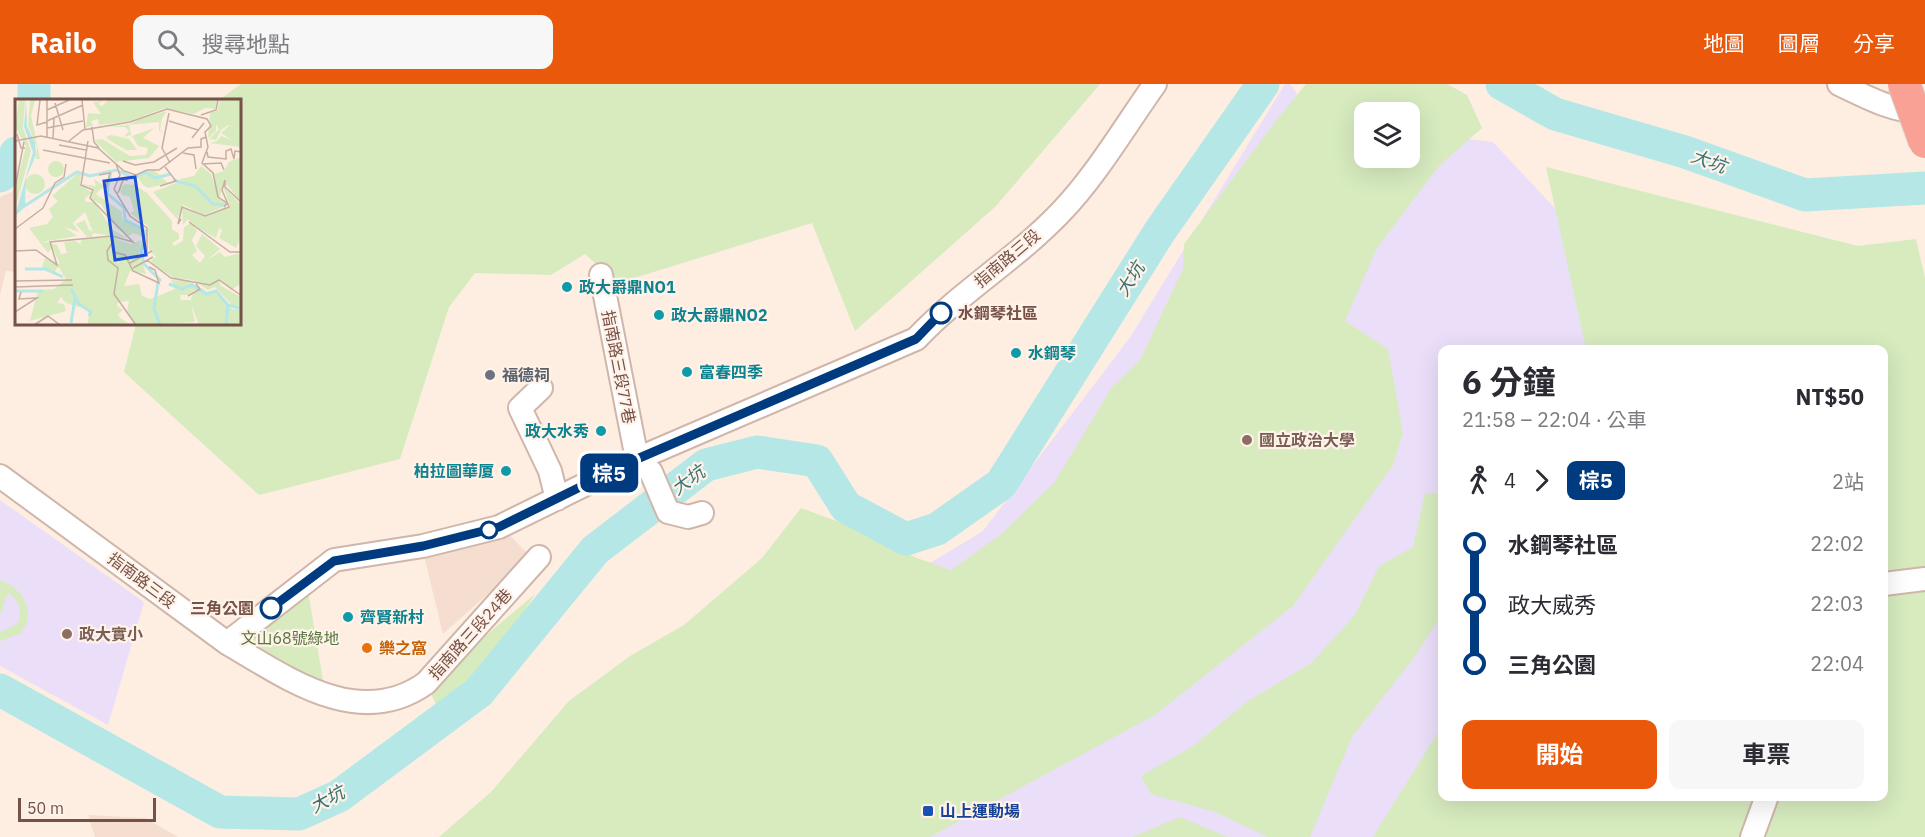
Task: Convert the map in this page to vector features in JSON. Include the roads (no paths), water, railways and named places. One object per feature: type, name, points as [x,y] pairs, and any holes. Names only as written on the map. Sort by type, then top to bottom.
[{"type":"highway","points":[[1904,84],[1925,142]]},
{"type":"street","name":"指南路三段","points":[[0,476],[227,643],[334,561],[468,537],[499,527],[557,499],[644,465],[916,339],[942,311],[1025,246],[1061,212],[1155,84]]},
{"type":"street","points":[[1839,84],[1885,107],[1902,112],[1925,113]]},
{"type":"street","name":"指南路三段77巷","points":[[602,274],[644,465],[668,512],[688,517],[702,513]]},
{"type":"street","points":[[541,388],[520,408],[550,471],[557,499]]},
{"type":"street","name":"指南路三段24巷","points":[[227,643],[305,687],[368,704],[390,702],[413,692],[426,683],[539,557]]},
{"type":"street","points":[[1888,584],[1925,579]]},
{"type":"street","points":[[1752,837],[1765,801]]},
{"type":"waterway","points":[[34,84],[34,99]]},
{"type":"waterway","name":"大坑","points":[[0,690],[220,812],[299,814],[339,796],[479,692],[595,550],[706,465],[757,452],[817,461],[846,507],[906,539],[937,529],[1001,484],[1160,231],[1263,84]]},
{"type":"waterway","name":"大坑","points":[[1502,84],[1555,114],[1685,152],[1805,195],[1925,188]]},
{"type":"waterway","points":[[0,176],[7,171],[15,155]]},
{"type":"place","name":"政大爵鼎NO1","points":[[567,287]]},
{"type":"place","name":"水鋼琴社區","points":[[941,313]]},
{"type":"place","name":"政大爵鼎NO2","points":[[659,315]]},
{"type":"place","name":"水鋼琴","points":[[1016,353]]},
{"type":"place","name":"富春四季","points":[[687,372]]},
{"type":"place","name":"福德祠","points":[[490,375]]},
{"type":"place","name":"政大水秀","points":[[601,431]]},
{"type":"place","name":"國立政治大學","points":[[1247,440]]},
{"type":"place","name":"柏拉圖華厦","points":[[506,471]]},
{"type":"place","name":"三角公園","points":[[271,608]]},
{"type":"place","name":"齊賢新村","points":[[348,617]]},
{"type":"place","name":"政大實小","points":[[67,634]]},
{"type":"place","name":"樂之窩","points":[[367,648]]},
{"type":"place","name":"山上運動場","points":[[928,811]]},
{"type":"park label","name":"文山68號綠地","points":[[290,638]]}]
